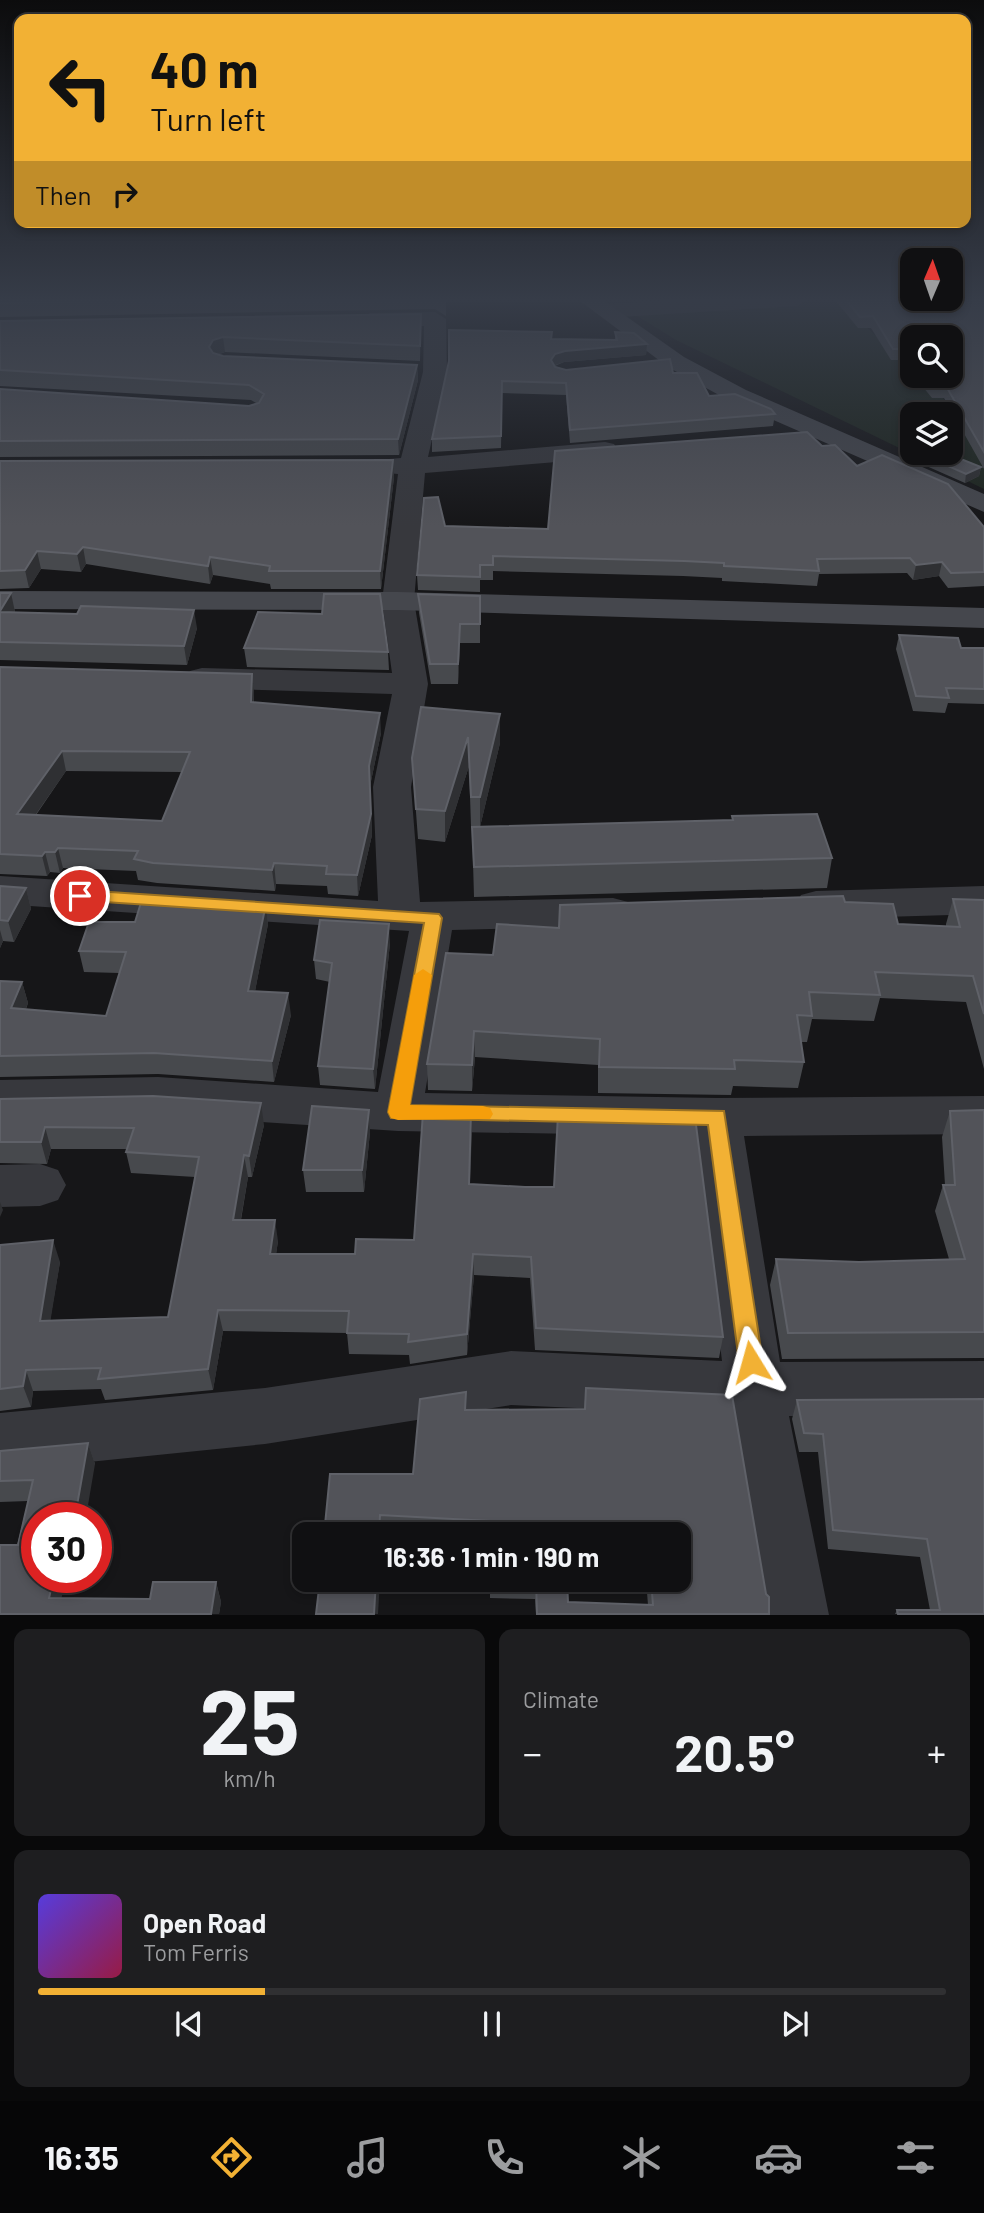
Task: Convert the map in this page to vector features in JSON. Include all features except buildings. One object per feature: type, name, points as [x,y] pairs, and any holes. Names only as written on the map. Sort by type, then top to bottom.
[{"type":"main road","points":[[701,375],[737,395],[984,505]]},
{"type":"main road","points":[[0,600],[398,601],[984,618]]},
{"type":"street","points":[[398,1112],[416,917],[392,788],[411,684],[398,601],[412,466],[434,375]]},
{"type":"street","points":[[769,437],[824,433]]},
{"type":"street","points":[[357,466],[412,466],[632,448]]},
{"type":"street","points":[[164,677],[411,684]]},
{"type":"street","points":[[0,890],[416,917],[654,910]]},
{"type":"street","points":[[778,906],[984,900]]},
{"type":"street","points":[[0,1099],[158,1096],[398,1112],[717,1117],[984,1115]]},
{"type":"street","points":[[717,1117],[755,1390],[796,1615]]},
{"type":"street","points":[[0,1441],[265,1416],[511,1378],[755,1390],[984,1388]]},
{"type":"shaded area","points":[[749,375],[900,375],[900,388],[935,388],[946,402],[900,402],[900,448]]},
{"type":"shaded area","points":[[963,423],[984,449],[984,489],[934,465],[963,465]]},
{"type":"slow traffic","points":[[423,975],[398,1112],[483,1114]]},
{"type":"route","points":[[80,896],[433,918],[398,1112],[717,1117],[751,1362]]}]
